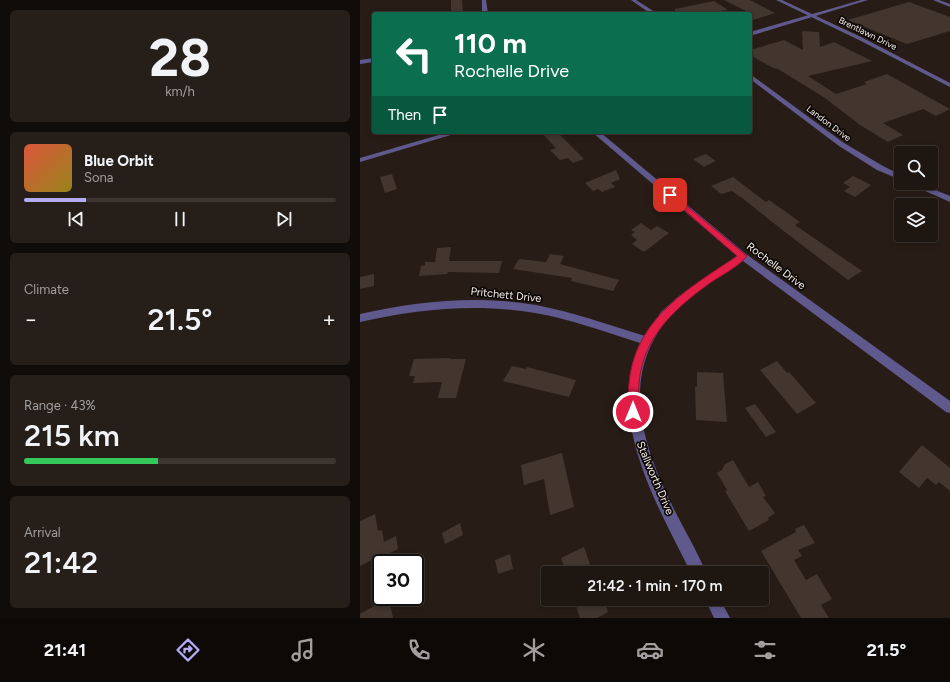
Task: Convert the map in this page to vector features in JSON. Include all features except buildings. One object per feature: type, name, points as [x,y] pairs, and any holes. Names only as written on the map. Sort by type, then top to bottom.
[{"type":"street","points":[[484,0],[485,12]]},
{"type":"street","points":[[633,0],[652,12]]},
{"type":"street","name":"Brentlawn Drive","points":[[778,0],[950,85]]},
{"type":"street","points":[[752,33],[866,0]]},
{"type":"street","points":[[935,0],[950,6]]},
{"type":"street","points":[[360,62],[372,60]]},
{"type":"street","name":"Landon Drive","points":[[752,78],[841,145],[874,165],[894,175]]},
{"type":"street","points":[[360,160],[450,134]]},
{"type":"street","name":"Rochelle Drive","points":[[598,134],[743,256],[950,408]]},
{"type":"street","points":[[928,190],[950,199]]},
{"type":"street","name":"Stallworth Drive","points":[[695,566],[657,490],[638,441],[633,398],[635,375],[646,341],[658,323],[674,306],[702,284],[743,256]]},
{"type":"street","name":"Pritchett Drive","points":[[360,318],[426,305],[458,302],[507,305],[554,313],[646,341]]},
{"type":"street","points":[[716,606],[722,618]]},
{"type":"route","points":[[633,412],[635,375],[641,353],[652,331],[666,314],[687,295],[743,256],[670,195]]}]
